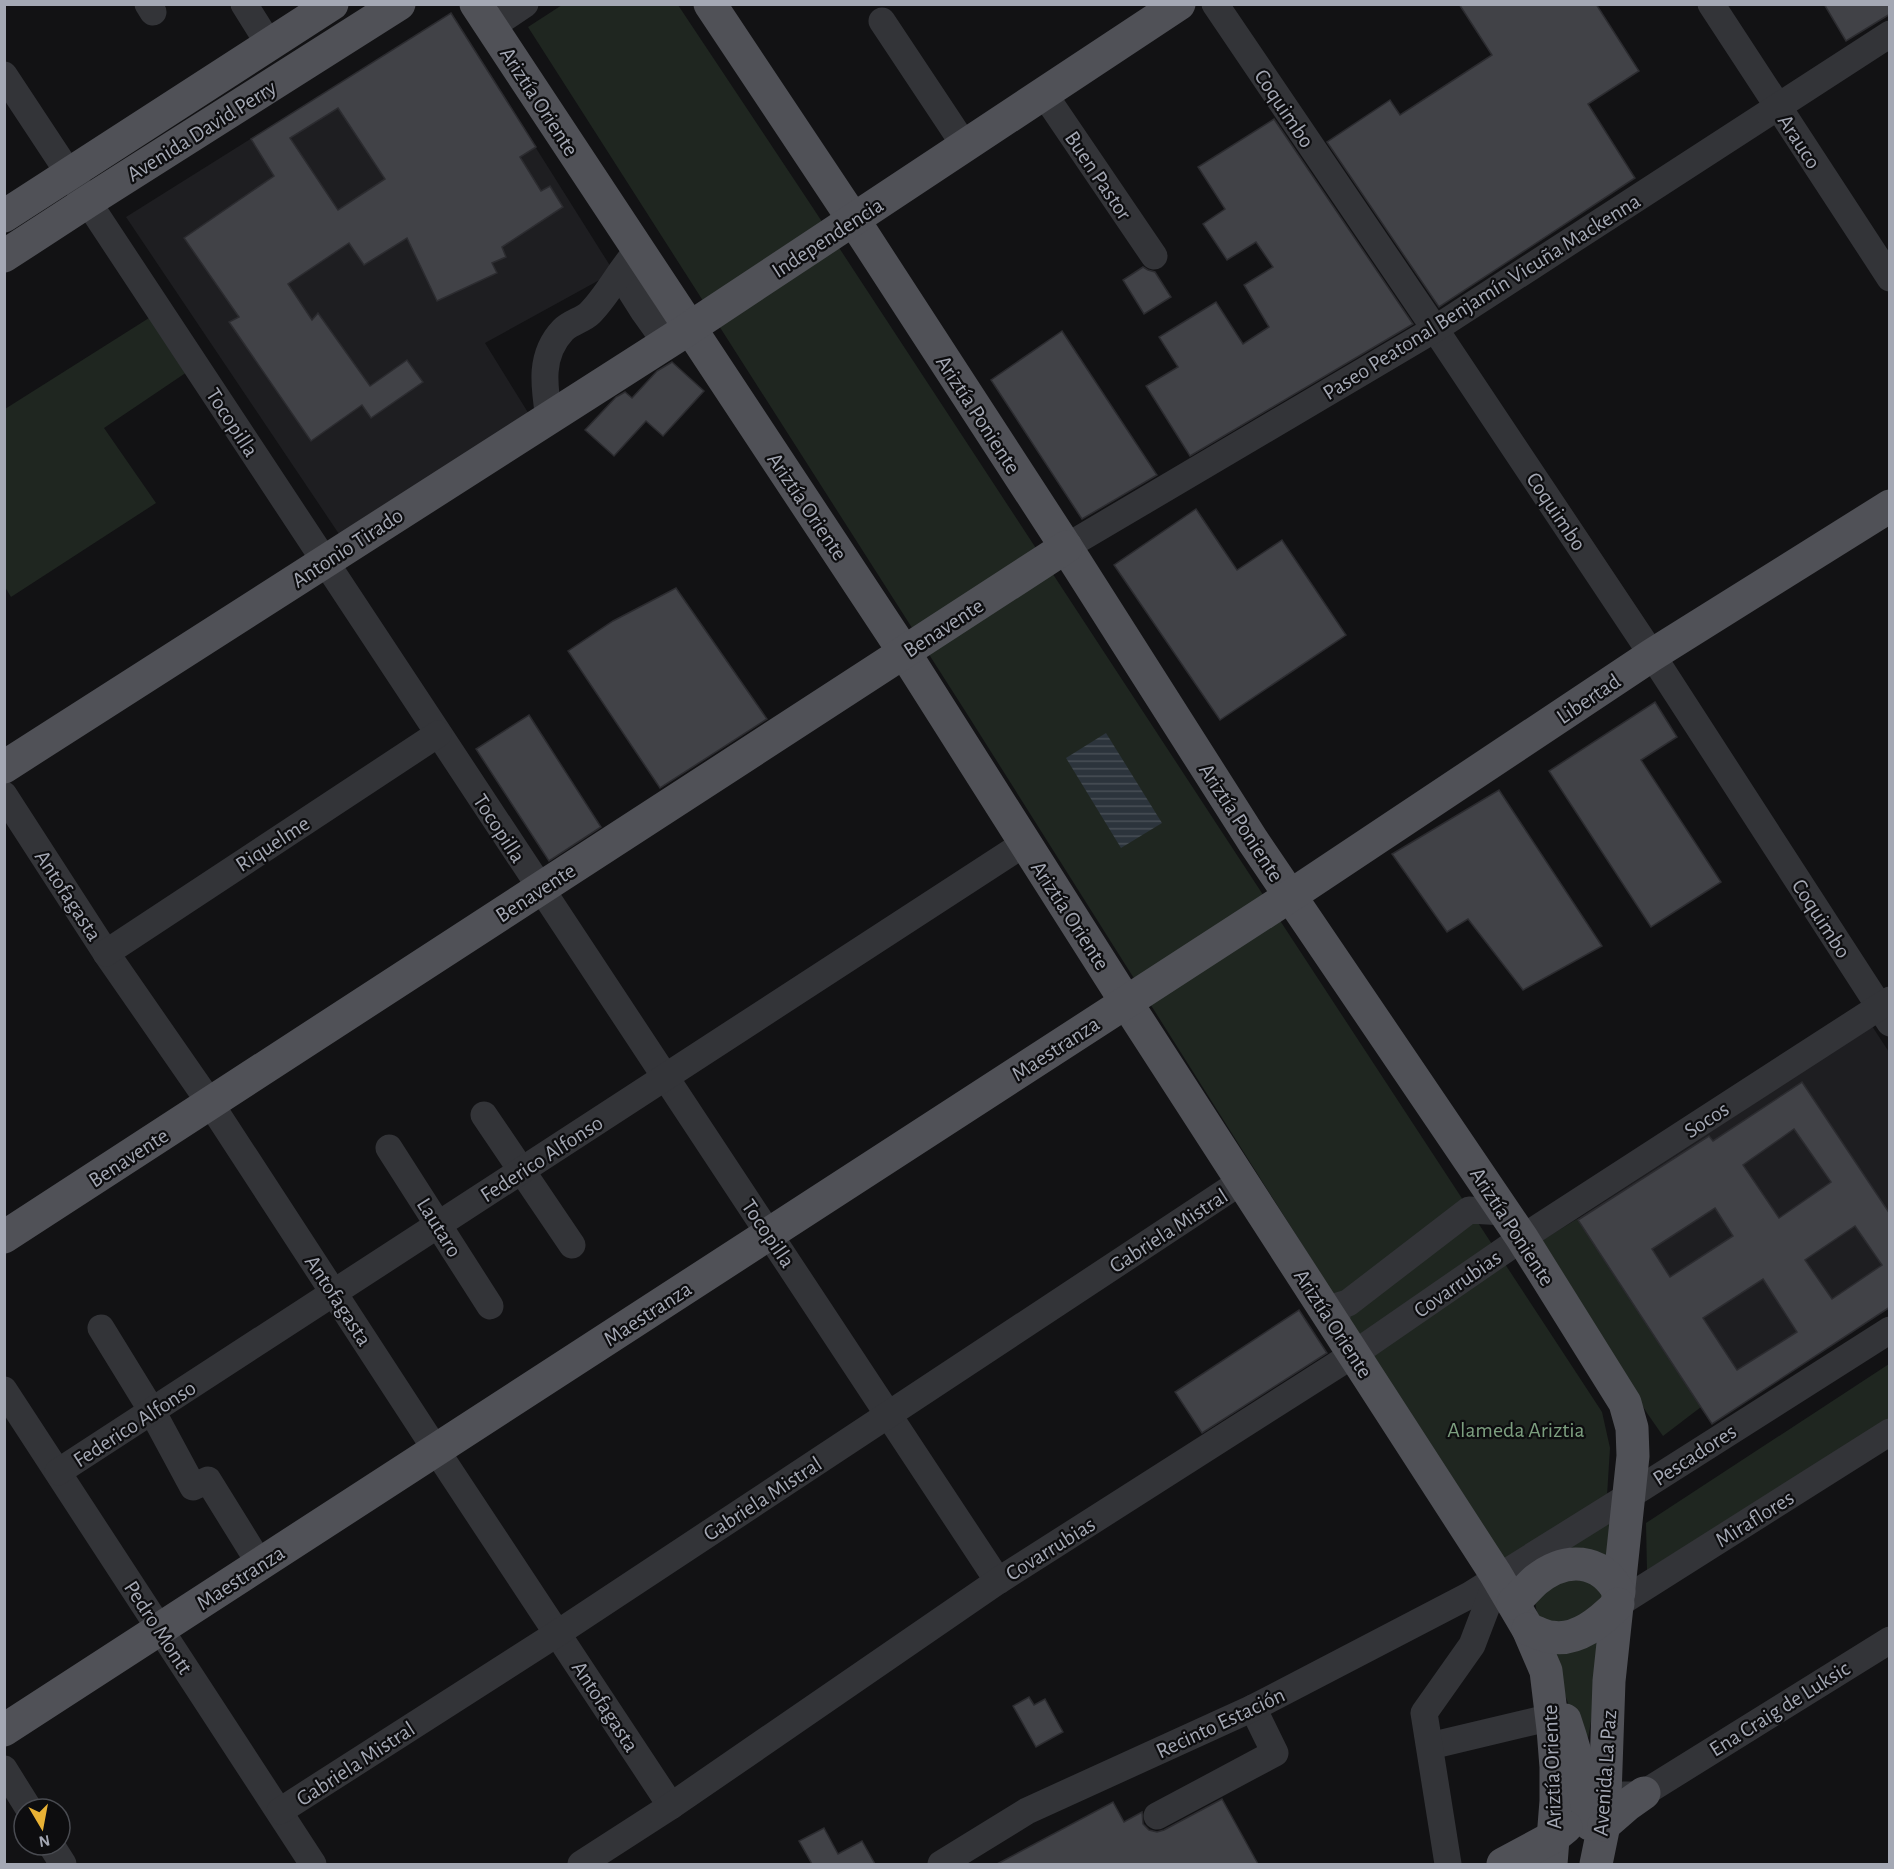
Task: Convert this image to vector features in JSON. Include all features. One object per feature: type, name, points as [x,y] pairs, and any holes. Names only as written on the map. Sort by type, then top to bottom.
[{"type":"main road","name":"Avenida David Perry","points":[[4,216],[332,4]]},
{"type":"main road","name":"Avenida David Perry","points":[[4,256],[399,4]]},
{"type":"main road","name":"Ariztía Poniente","points":[[710,4],[1066,547],[1247,832],[1514,1225],[1625,1403],[1633,1441],[1610,1681]]},
{"type":"main road","name":"Independencia","points":[[684,331],[1179,4]]},
{"type":"main road","name":"Ariztía Oriente","points":[[483,16],[629,262],[684,331],[904,652],[1513,1603],[1546,1671],[1556,1778],[1553,1850]]},
{"type":"main road","name":"Antonio Tirado","points":[[4,767],[684,331]]},
{"type":"main road","name":"Libertad","points":[[1290,896],[1652,655],[1890,506]]},
{"type":"main road","name":"Benavente","points":[[4,1237],[1066,547]]},
{"type":"main road","name":"Maestranza","points":[[4,1730],[1290,896]]},
{"type":"main road","points":[[1574,1563],[1597,1568],[1606,1574],[1618,1598],[1605,1617],[1585,1630],[1572,1636],[1551,1637],[1513,1603],[1536,1580],[1562,1565],[1574,1563]]},
{"type":"main road","name":"Avenida La Paz","points":[[1546,1671],[1575,1748],[1596,1794],[1595,1864]]},
{"type":"main road","name":"Avenida La Paz","points":[[1595,1864],[1592,1833],[1610,1681]]},
{"type":"main road","points":[[1596,1794],[1627,1805],[1656,1785]]},
{"type":"main road","points":[[1503,1864],[1553,1850],[1568,1825],[1596,1794]]},
{"type":"main road","points":[[1570,1864],[1596,1794]]},
{"type":"street","points":[[244,4],[269,45]]},
{"type":"street","points":[[483,16],[525,4]]},
{"type":"street","name":"Coquimbo","points":[[1215,4],[1436,328],[1886,1010]]},
{"type":"street","name":"Arauco","points":[[1711,4],[1890,278]]},
{"type":"street","points":[[882,21],[965,146]]},
{"type":"street","name":"Paseo Peatonal Benjamín Vicuña Mackenna","points":[[1066,547],[1436,328],[1890,34]]},
{"type":"street","name":"Tocopilla","points":[[4,75],[664,1078],[890,1414],[998,1581]]},
{"type":"street","name":"Buen Pastor","points":[[1044,94],[1154,256]]},
{"type":"street","points":[[549,418],[544,383],[545,365],[553,343],[565,328],[589,314],[629,262]]},
{"type":"street","name":"Riquelme","points":[[106,953],[438,734]]},
{"type":"street","name":"Antofagasta","points":[[4,795],[106,953],[210,1103],[671,1806]]},
{"type":"street","name":"Federico Alfonso","points":[[58,1472],[1025,843]]},
{"type":"street","name":"Socos","points":[[1514,1225],[1886,1010]]},
{"type":"street","points":[[484,1115],[572,1245]]},
{"type":"street","name":"Lautaro","points":[[390,1148],[490,1306]]},
{"type":"street","name":"Gabriela Mistral","points":[[280,1811],[558,1633],[1242,1181]]},
{"type":"street","points":[[1336,1326],[1338,1306],[1348,1303],[1469,1210],[1514,1225]]},
{"type":"street","name":"Covarrubias","points":[[581,1864],[671,1806],[998,1581],[1354,1354],[1514,1225]]},
{"type":"street","points":[[100,1328],[152,1411],[193,1487],[208,1480],[260,1564]]},
{"type":"street","name":"Pescadores","points":[[1513,1603],[1629,1496],[1890,1330]]},
{"type":"street","name":"Pedro Montt","points":[[4,1390],[313,1864]]},
{"type":"street","name":"Miraflores","points":[[1618,1598],[1890,1431]]},
{"type":"street","name":"Recinto Estación","points":[[941,1864],[1027,1811],[1253,1708],[1470,1595],[1513,1603]]},
{"type":"street","points":[[1448,1864],[1424,1713],[1472,1645],[1513,1603]]},
{"type":"street","name":"Ena Craig de Luksic","points":[[1596,1794],[1617,1771],[1632,1781],[1650,1782],[1656,1785],[1890,1640]]},
{"type":"street","points":[[1157,1816],[1275,1753],[1253,1708]]},
{"type":"street","points":[[1430,1746],[1552,1717]]},
{"type":"street","points":[[4,1769],[22,1797]]},
{"type":"shaded area","points":[[451,13],[614,272],[485,343],[532,419],[341,537],[126,217]]},
{"type":"shaded area","points":[[1106,733],[1162,823],[1121,848],[1066,758]]},
{"type":"shaded area","points":[[1872,1026],[1889,1052],[1889,1307],[1712,1424],[1577,1219]]},
{"type":"green space","name":"Alameda Ariztia","points":[[562,5],[678,5],[1602,1412],[1610,1448],[1607,1496],[1504,1559],[1380,1368],[969,717],[528,27]]},
{"type":"green space","points":[[149,318],[187,372],[104,428],[156,503],[11,597],[5,587],[5,409]]},
{"type":"green space","points":[[1577,1219],[1701,1407],[1663,1436],[1541,1241]]},
{"type":"green space","points":[[1889,1364],[1889,1420],[1647,1570],[1646,1523]]},
{"type":"green space","points":[[1614,1508],[1611,1563],[1593,1552],[1580,1548],[1548,1560]]},
{"type":"green space","points":[[1566,1577],[1595,1580],[1604,1598],[1599,1614],[1547,1630],[1537,1613],[1535,1602],[1542,1592]]},
{"type":"green space","points":[[1608,1624],[1586,1750],[1545,1643]]},
{"type":"building","points":[[1459,4],[1596,4],[1639,71],[1588,104],[1635,178],[1439,307],[1327,142],[1390,100],[1400,115],[1492,55]]},
{"type":"building","points":[[1824,4],[1890,4],[1890,14],[1846,41]]},
{"type":"building","points":[[451,13],[536,147],[520,157],[541,191],[550,186],[563,207],[502,247],[506,257],[492,263],[497,273],[437,301],[407,238],[364,265],[349,243],[288,284],[312,320],[318,313],[370,386],[407,360],[423,382],[371,418],[362,405],[311,441],[229,322],[239,317],[184,238],[274,176],[251,139]],"holes":[[[338,108],[385,179],[338,210],[290,138]]]},
{"type":"building","points":[[1274,119],[1413,324],[1190,456],[1146,386],[1178,367],[1159,337],[1216,302],[1243,344],[1269,327],[1244,285],[1273,267],[1256,242],[1227,260],[1203,224],[1225,209],[1198,167]]},
{"type":"building","points":[[1143,267],[1155,272],[1171,297],[1144,314],[1123,280]]},
{"type":"building","points":[[1062,331],[1157,475],[1082,519],[991,380]]},
{"type":"building","points":[[672,362],[704,391],[663,436],[646,421],[614,456],[585,430],[616,397],[625,392],[632,398],[657,371]]},
{"type":"building","points":[[1196,509],[1237,570],[1282,540],[1346,635],[1220,720],[1114,565]]},
{"type":"building","points":[[676,588],[767,719],[660,788],[568,651],[613,621]]},
{"type":"building","points":[[1655,702],[1677,737],[1641,760],[1721,882],[1651,927],[1549,771]]},
{"type":"building","points":[[529,715],[601,827],[549,861],[476,749]]},
{"type":"building","points":[[1499,790],[1602,946],[1523,990],[1468,919],[1447,932],[1392,854]]},
{"type":"building","points":[[1802,1082],[1890,1214],[1890,1307],[1712,1424],[1578,1220],[1709,1136],[1713,1141]],"holes":[[[1794,1129],[1831,1182],[1779,1218],[1743,1165]],[[1715,1208],[1733,1236],[1670,1277],[1652,1249]],[[1855,1226],[1882,1265],[1832,1299],[1805,1260]],[[1763,1279],[1797,1332],[1737,1370],[1703,1318]]]},
{"type":"building","points":[[1299,1310],[1327,1353],[1202,1433],[1175,1392]]},
{"type":"building","points":[[1029,1697],[1034,1705],[1045,1699],[1063,1732],[1036,1747],[1013,1706]]},
{"type":"building","points":[[1222,1799],[1258,1864],[997,1864],[1113,1802],[1124,1822],[1142,1812],[1143,1824],[1149,1830],[1157,1832]]},
{"type":"building","points":[[824,1828],[838,1854],[862,1841],[875,1864],[812,1864],[799,1841]]}]
